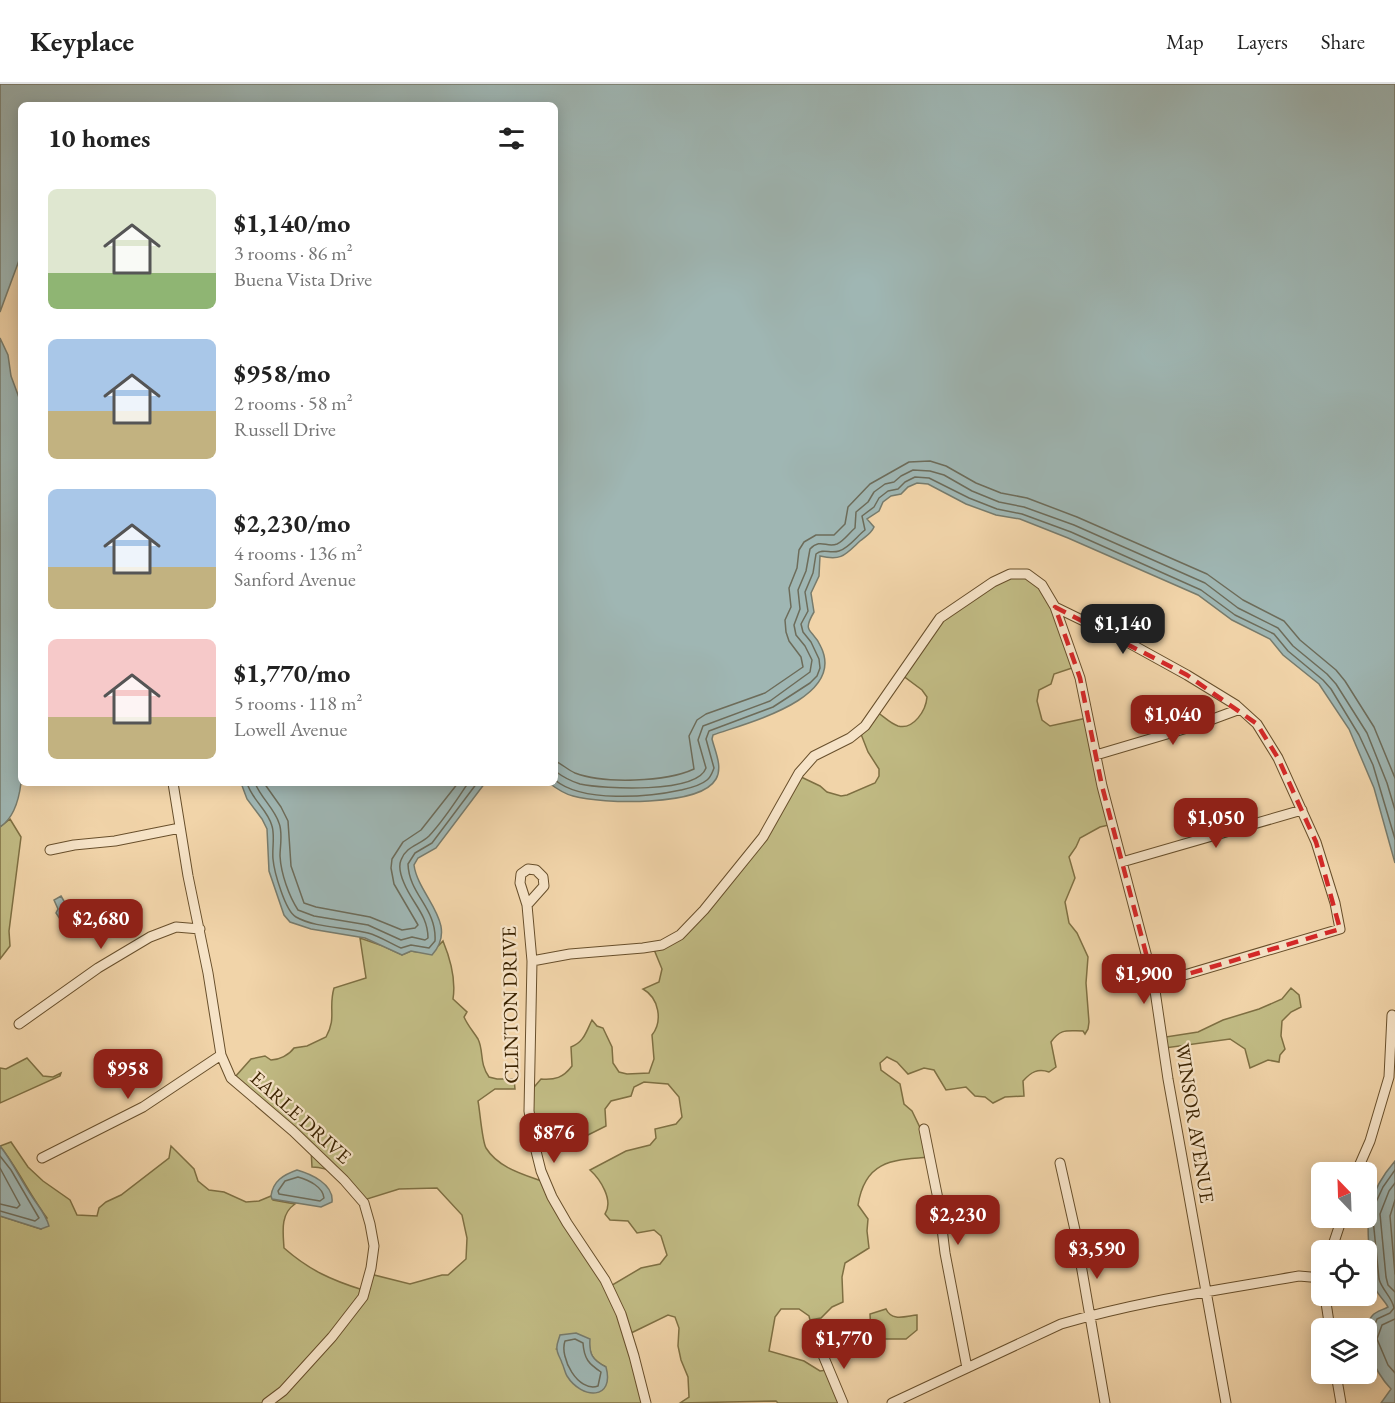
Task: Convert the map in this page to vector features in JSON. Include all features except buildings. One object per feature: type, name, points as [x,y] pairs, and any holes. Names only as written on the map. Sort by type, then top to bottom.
[{"type":"street","name":"WINSOR AVENUE","points":[[532,961],[570,954],[662,945],[680,935],[704,910],[763,837],[799,773],[814,756],[850,738],[865,726],[940,618],[993,582],[1010,574],[1027,574],[1042,585],[1055,607],[1080,678],[1102,786],[1154,984],[1168,1079],[1226,1403]]},
{"type":"street","points":[[1055,607],[1129,643],[1187,675],[1240,709],[1257,724],[1278,758],[1302,810],[1316,842],[1332,893],[1340,929],[1154,984]]},
{"type":"street","points":[[1096,755],[1194,726],[1240,709]]},
{"type":"street","name":"EARLE DRIVE","points":[[173,786],[221,1055],[231,1078],[293,1131],[344,1180],[363,1203],[374,1246],[363,1298],[332,1337],[283,1391],[267,1403]]},
{"type":"street","points":[[1122,862],[1302,810]]},
{"type":"street","points":[[50,850],[115,841],[180,828]]},
{"type":"street","name":"CLINTON DRIVE","points":[[527,905],[532,961],[529,1111],[534,1143],[552,1197],[605,1280],[621,1314],[646,1403]]},
{"type":"street","points":[[19,1024],[98,968],[150,937],[176,927],[200,929]]},
{"type":"street","points":[[1361,1162],[1370,1141],[1389,1077],[1392,1015]]},
{"type":"street","points":[[42,1158],[143,1107],[221,1055]]},
{"type":"street","points":[[924,1129],[967,1368]]},
{"type":"street","points":[[1060,1163],[1105,1403]]},
{"type":"street","points":[[892,1403],[1061,1324],[1089,1316],[1206,1293],[1299,1276],[1311,1277]]},
{"type":"street","points":[[820,1348],[843,1403]]},
{"type":"street","points":[[1338,1384],[1341,1403]]},
{"type":"highlighted area","points":[[1055,607],[1187,675],[1257,724],[1278,758],[1316,842],[1340,929],[1154,984],[1102,786],[1080,678]]},
{"type":"shaded area","points":[[1012,573],[1041,583],[1075,667],[1054,674],[1051,684],[1039,690],[1037,701],[1042,720],[1050,726],[1087,718],[1109,825],[1100,827],[1080,838],[1069,857],[1075,878],[1065,902],[1069,923],[1077,933],[1088,957],[1086,983],[1089,1022],[1085,1034],[1083,1031],[1061,1032],[1051,1042],[1056,1067],[1049,1072],[1041,1070],[1032,1073],[1026,1078],[1023,1081],[1024,1096],[1005,1097],[993,1103],[985,1097],[975,1096],[966,1087],[946,1090],[934,1070],[924,1068],[908,1074],[897,1062],[887,1057],[880,1063],[881,1070],[900,1084],[904,1104],[912,1111],[925,1138],[929,1157],[892,1162],[874,1171],[867,1179],[858,1205],[868,1219],[869,1248],[845,1263],[842,1277],[843,1302],[832,1307],[821,1318],[810,1320],[809,1316],[799,1309],[781,1309],[775,1317],[769,1351],[804,1361],[820,1371],[827,1370],[843,1403],[778,1403],[776,1401],[680,1403],[689,1397],[688,1377],[678,1346],[679,1328],[675,1317],[668,1315],[625,1336],[646,1403],[0,1403],[0,1216],[41,1229],[47,1218],[0,1146],[11,1142],[28,1167],[70,1200],[77,1215],[97,1216],[99,1208],[106,1202],[121,1195],[169,1158],[171,1146],[194,1169],[198,1181],[209,1190],[224,1192],[246,1202],[259,1201],[271,1196],[273,1200],[295,1204],[285,1218],[284,1248],[321,1274],[363,1290],[370,1274],[410,1284],[448,1275],[466,1259],[467,1238],[462,1215],[437,1188],[399,1189],[364,1200],[335,1173],[312,1167],[311,1149],[235,1077],[251,1059],[265,1056],[271,1060],[277,1059],[287,1055],[294,1048],[307,1046],[326,1037],[332,1018],[334,988],[366,978],[360,938],[402,955],[411,951],[429,951],[443,941],[452,969],[453,999],[467,1012],[464,1017],[478,1039],[486,1072],[489,1077],[497,1079],[514,1079],[515,1089],[495,1089],[478,1101],[486,1148],[505,1166],[547,1183],[609,1287],[641,1268],[660,1264],[667,1255],[661,1236],[654,1230],[637,1233],[628,1221],[610,1220],[605,1214],[608,1202],[605,1190],[590,1170],[626,1151],[650,1145],[656,1138],[655,1129],[676,1124],[682,1117],[679,1097],[668,1084],[644,1082],[634,1087],[631,1096],[611,1101],[605,1109],[606,1126],[564,1147],[547,1150],[533,1140],[529,1093],[541,1079],[558,1077],[569,1070],[572,1066],[571,1047],[582,1039],[592,1020],[597,1026],[603,1028],[612,1047],[613,1063],[619,1072],[649,1073],[654,1059],[652,1035],[657,1023],[658,1010],[653,998],[643,989],[659,982],[662,969],[653,947],[681,933],[762,835],[797,775],[827,792],[841,796],[875,783],[879,776],[879,769],[868,752],[859,729],[877,712],[898,726],[909,725],[922,713],[927,697],[922,690],[902,675],[932,625]],"holes":[[[589,1339],[594,1359],[606,1367],[557,1349]]]},
{"type":"shaded area","points":[[10,819],[21,837],[9,931],[10,946],[0,959],[0,827]]},
{"type":"shaded area","points":[[1291,988],[1299,995],[1301,1007],[1291,1012],[1282,1021],[1281,1036],[1285,1049],[1280,1055],[1279,1062],[1268,1060],[1250,1068],[1245,1049],[1230,1039],[1165,1048],[1160,1031],[1166,1037],[1198,1032],[1223,1020],[1282,999]]},
{"type":"shaded area","points":[[27,1058],[43,1076],[53,1077],[61,1073],[60,1076],[0,1103],[0,1068],[6,1069]]},
{"type":"shaded area","points":[[886,1309],[896,1317],[917,1315],[917,1330],[906,1339],[880,1339],[871,1335],[870,1314]]},
{"type":"water","points":[[0,84],[1395,84],[1395,863],[1374,788],[1349,729],[1319,684],[1283,655],[1270,639],[1232,620],[1198,595],[1020,519],[996,515],[966,504],[928,484],[917,483],[883,502],[879,511],[867,519],[874,527],[843,556],[833,558],[820,556],[819,576],[811,593],[814,612],[808,624],[808,628],[821,647],[825,665],[819,681],[807,695],[789,706],[768,716],[713,735],[719,769],[716,779],[706,788],[691,795],[671,799],[627,802],[587,799],[570,795],[554,786],[558,786],[558,102],[18,102],[18,263],[0,312]]},
{"type":"water","points":[[0,338],[8,355],[11,376],[18,395],[18,786],[20,786],[15,808],[9,819],[0,827]]},
{"type":"water","points":[[242,786],[483,786],[436,848],[418,858],[414,865],[422,888],[440,921],[442,932],[439,944],[432,955],[411,951],[402,955],[365,938],[311,929],[290,922],[284,915],[269,871],[267,829],[247,799]]},
{"type":"water","points":[[61,896],[71,913],[60,919],[56,913],[58,909],[54,900]]},
{"type":"water","points":[[0,1146],[42,1211],[49,1226],[41,1229],[0,1216]]},
{"type":"water","points":[[1395,1161],[1395,1403],[1381,1403],[1391,1389],[1377,1370],[1377,1318],[1371,1318],[1388,1307],[1377,1292],[1377,1240],[1369,1240],[1368,1229],[1377,1228],[1377,1187]]},
{"type":"water","points":[[297,1170],[315,1177],[325,1185],[332,1196],[332,1202],[321,1207],[272,1199],[272,1191],[276,1182]]},
{"type":"water","points":[[576,1333],[590,1339],[592,1356],[606,1367],[608,1378],[602,1391],[596,1393],[581,1389],[573,1384],[566,1375],[557,1344],[560,1335]]}]
